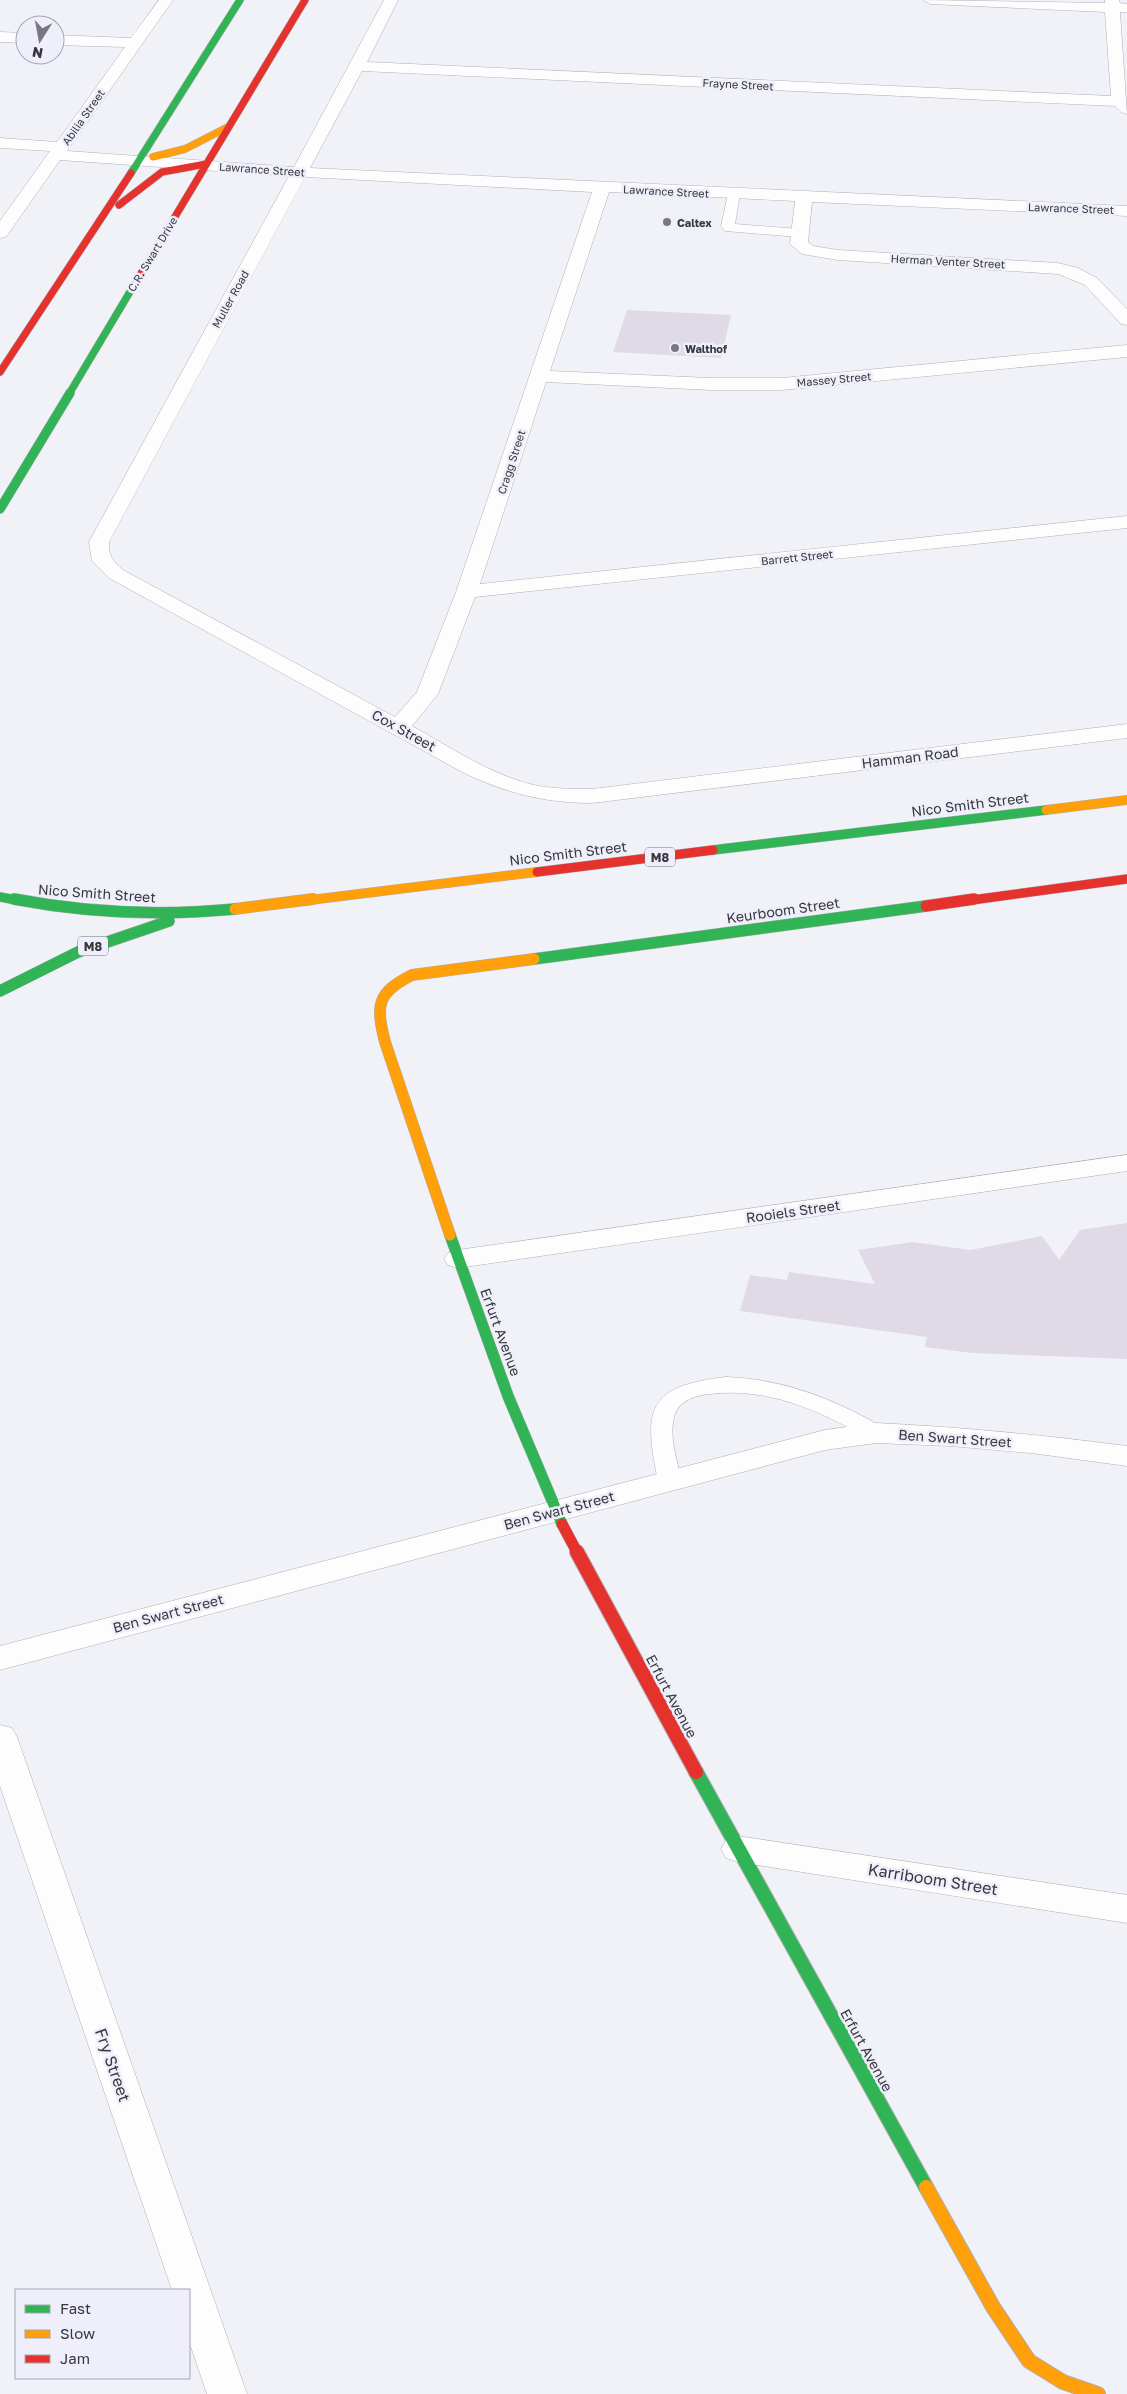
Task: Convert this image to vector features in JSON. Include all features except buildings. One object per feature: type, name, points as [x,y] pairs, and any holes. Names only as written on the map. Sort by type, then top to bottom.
[{"type":"main road","points":[[0,372],[240,0]]},
{"type":"main road","name":"C.R. Swart Drive","points":[[0,510],[305,0]]},
{"type":"main road","points":[[139,159],[179,151],[228,127]]},
{"type":"main road","points":[[104,213],[128,199],[162,172],[206,164]]},
{"type":"main road","name":"Nico Smith Street","points":[[0,897],[44,906],[89,910],[192,914],[1127,800]]},
{"type":"main road","name":"Keurboom Street","points":[[442,971],[1127,879]]},
{"type":"main road","name":"Nico Smith Street","points":[[0,991],[87,948],[192,914]]},
{"type":"main road","name":"Erfurt Avenue","points":[[442,971],[412,975],[396,982],[380,999],[378,1011],[385,1042],[458,1259],[537,1469],[555,1511],[738,1849],[992,2306],[1029,2361],[1062,2382],[1098,2394]]},
{"type":"street","name":"Abilia Street","points":[[0,233],[166,0]]},
{"type":"street","name":"Muller Road","points":[[136,585],[103,564],[99,558],[99,542],[391,0]]},
{"type":"street","points":[[930,0],[1117,5],[1123,105]]},
{"type":"street","points":[[0,37],[15,38]]},
{"type":"street","points":[[65,40],[135,43]]},
{"type":"street","name":"Frayne Street","points":[[357,66],[1123,105]]},
{"type":"street","name":"Lawrance Street","points":[[0,143],[139,159],[300,172],[734,194],[1127,210]]},
{"type":"street","name":"Cragg Street","points":[[400,727],[427,694],[467,592],[602,187]]},
{"type":"street","points":[[798,233],[804,197]]},
{"type":"street","name":"Herman Venter Street","points":[[798,233],[799,244],[826,254],[1041,266],[1072,270],[1092,281],[1127,320]]},
{"type":"street","name":"Massey Street","points":[[540,376],[711,384],[782,384],[1127,351]]},
{"type":"street","name":"Barrett Street","points":[[467,592],[1127,522]]},
{"type":"street","name":"Cox Street","points":[[136,585],[492,778],[517,789],[537,794],[592,796],[693,782]]},
{"type":"street","name":"Hamman Road","points":[[693,782],[1127,731]]},
{"type":"street","name":"Rooiels Street","points":[[458,1259],[1127,1162]]},
{"type":"street","name":"Ben Swart Street","points":[[0,1658],[825,1440],[876,1433],[1022,1442],[1127,1456]]},
{"type":"street","name":"Fry Street","points":[[0,1737],[227,2394]]},
{"type":"street","name":"Karriboom Street","points":[[738,1849],[1127,1909]]},
{"type":"lane","points":[[734,194],[728,226],[730,228],[798,233]]},
{"type":"lane","points":[[670,1481],[662,1440],[664,1414],[670,1402],[688,1390],[739,1383],[775,1388],[848,1416],[876,1433]]},
{"type":"traffic: fast","points":[[131,173],[240,0]]},
{"type":"traffic: fast","points":[[0,509],[137,280]]},
{"type":"traffic: fast","points":[[713,850],[1046,810]]},
{"type":"traffic: fast","points":[[0,897],[88,910],[117,912],[176,913],[235,909]]},
{"type":"traffic: fast","points":[[534,959],[926,906]]},
{"type":"traffic: fast","points":[[0,991],[78,952],[169,921]]},
{"type":"traffic: fast","points":[[450,1235],[508,1396],[562,1524]]},
{"type":"traffic: fast","points":[[696,1772],[926,2187]]},
{"type":"traffic: slow","points":[[153,157],[185,149],[228,127]]},
{"type":"traffic: slow","points":[[1046,810],[1127,800]]},
{"type":"traffic: slow","points":[[235,909],[537,872]]},
{"type":"traffic: slow","points":[[450,1235],[385,1042],[379,1018],[380,1001],[384,994],[400,981],[412,975],[534,959]]},
{"type":"traffic: slow","points":[[926,2187],[993,2307],[1029,2361],[1063,2382],[1098,2394]]},
{"type":"traffic: jam","points":[[137,280],[305,0]]},
{"type":"traffic: jam","points":[[119,205],[162,172],[206,164]]},
{"type":"traffic: jam","points":[[0,372],[131,173]]},
{"type":"traffic: jam","points":[[537,872],[713,850]]},
{"type":"traffic: jam","points":[[926,906],[1127,879]]},
{"type":"traffic: jam","points":[[562,1524],[696,1772]]},
{"type":"place","name":"Caltex","points":[[667,222]]},
{"type":"place","name":"Walthof","points":[[675,348]]}]
